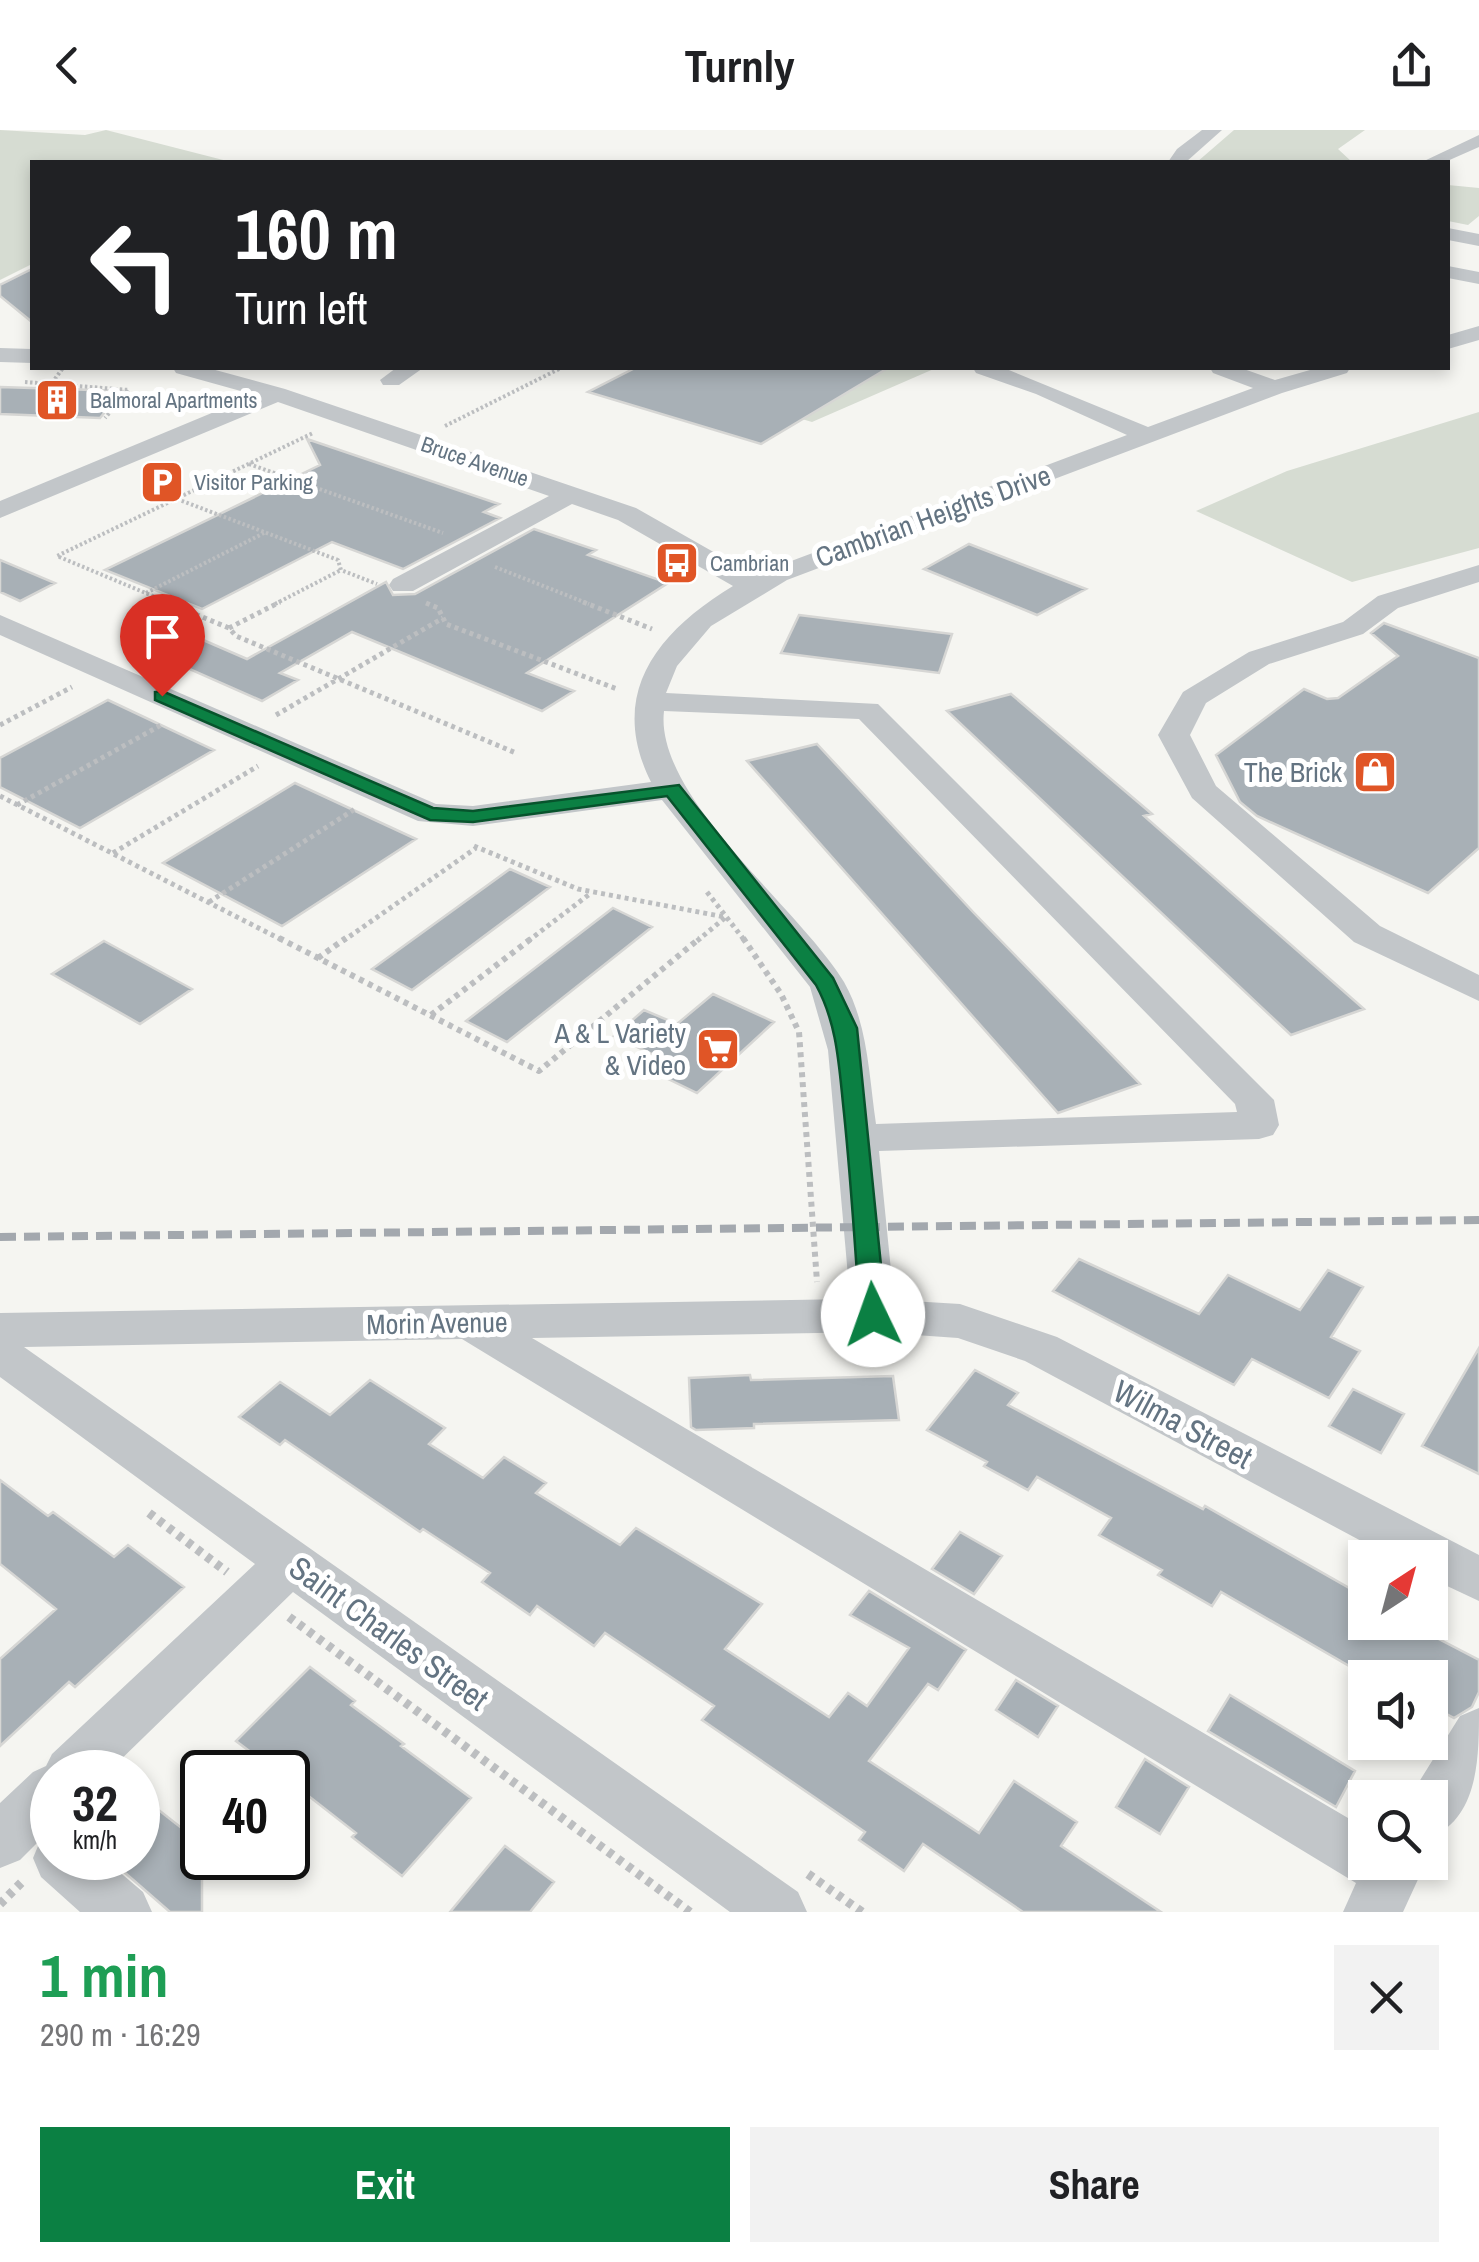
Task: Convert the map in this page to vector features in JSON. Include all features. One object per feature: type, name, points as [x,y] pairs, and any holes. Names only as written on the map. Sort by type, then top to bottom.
[{"type":"street","points":[[1178,160],[1213,130]]},
{"type":"street","points":[[1435,160],[1479,140]]},
{"type":"street","points":[[1450,234],[1479,240]]},
{"type":"street","points":[[1450,272],[1479,278]]},
{"type":"street","points":[[1450,341],[1479,332]]},
{"type":"street","points":[[0,356],[30,356]]},
{"type":"street","name":"Bruce Avenue","points":[[191,370],[278,394],[647,522],[752,586]]},
{"type":"street","points":[[390,380],[408,370]]},
{"type":"street","points":[[990,370],[1044,389],[1147,436]]},
{"type":"street","points":[[1226,370],[1274,388]]},
{"type":"street","name":"Cambrian Heights Drive","points":[[873,1315],[858,1138],[846,1028],[840,1008],[826,983],[672,789],[653,751],[648,702],[664,661],[680,641],[752,586],[1274,388],[1332,370]]},
{"type":"street","points":[[0,510],[278,394]]},
{"type":"street","points":[[403,585],[571,494]]},
{"type":"street","points":[[1479,573],[1388,602],[1353,628],[1259,658],[1194,698],[1174,735],[1203,791],[1367,934],[1479,989]]},
{"type":"street","points":[[0,624],[430,814],[449,817],[672,789]]},
{"type":"street","points":[[648,702],[867,710],[1254,1100],[1260,1125],[858,1138]]},
{"type":"street","name":"Morin Avenue","points":[[0,1330],[873,1315]]},
{"type":"street","name":"Wilma Street","points":[[873,1315],[960,1321],[1041,1349],[1479,1579]]},
{"type":"street","points":[[468,1322],[1348,1855]]},
{"type":"street","name":"Saint Charles Street","points":[[0,1353],[274,1579],[778,1912]]},
{"type":"street","points":[[94,1750],[274,1579]]},
{"type":"street","points":[[1448,1783],[1479,1733]]},
{"type":"street","points":[[89,1880],[123,1912]]},
{"type":"path","points":[[48,388],[62,370]]},
{"type":"path","points":[[435,431],[557,370]]},
{"type":"path","points":[[20,380],[48,388],[129,390],[105,418]]},
{"type":"path","points":[[346,418],[57,556],[516,753]]},
{"type":"path","points":[[249,464],[449,536]]},
{"type":"path","points":[[146,593],[265,532]]},
{"type":"path","points":[[488,564],[652,628]]},
{"type":"path","points":[[229,628],[341,570]]},
{"type":"path","points":[[106,589],[119,582]]},
{"type":"path","points":[[157,612],[172,604]]},
{"type":"path","points":[[245,732],[443,618]]},
{"type":"path","points":[[0,725],[104,671]]},
{"type":"path","points":[[17,805],[190,709]]},
{"type":"path","points":[[112,854],[285,750]]},
{"type":"path","points":[[209,903],[381,792]]},
{"type":"path","points":[[0,796],[540,1070],[726,917],[592,892],[454,837],[449,817]]},
{"type":"path","points":[[318,958],[477,847]]},
{"type":"path","points":[[431,1015],[592,892]]},
{"type":"path","points":[[142,1508],[274,1579],[690,1912]]},
{"type":"shaded area","points":[[0,130],[85,135],[106,130],[223,160],[30,160],[30,265],[0,280]]},
{"type":"shaded area","points":[[1234,130],[1365,130],[1338,149],[1350,160],[1199,160]]},
{"type":"shaded area","points":[[1450,185],[1479,188],[1479,216],[1468,225],[1450,221]]},
{"type":"shaded area","points":[[635,370],[931,370],[812,422]]},
{"type":"shaded area","points":[[1479,412],[1479,548],[1352,582],[1196,511],[1287,471]]},
{"type":"building","points":[[30,270],[30,320],[0,296],[0,285]]},
{"type":"building","points":[[631,370],[885,370],[761,444],[588,392]]},
{"type":"building","name":"Balmoral Apartments","points":[[0,387],[122,391],[100,418],[0,414]]},
{"type":"building","points":[[307,439],[499,504],[484,512],[500,518],[403,569],[332,542],[202,609],[105,570],[320,465]]},
{"type":"building","points":[[534,529],[596,550],[588,555],[668,583],[527,673],[574,691],[542,711],[352,632],[280,673],[298,680],[262,701],[144,649],[180,630],[247,659],[386,582],[393,595],[415,594]]},
{"type":"building","points":[[969,544],[1086,589],[1037,615],[924,569]]},
{"type":"building","points":[[0,560],[55,583],[20,601],[0,592]]},
{"type":"building","points":[[799,615],[952,634],[939,673],[781,653]]},
{"type":"building","points":[[1384,623],[1479,658],[1479,848],[1428,893],[1257,816],[1240,802],[1216,755],[1304,689],[1327,699],[1338,698],[1398,656],[1371,633]]},
{"type":"building","points":[[1011,694],[1152,814],[1144,816],[1364,1009],[1291,1035],[947,711]]},
{"type":"building","points":[[108,700],[214,750],[80,828],[0,787],[0,758]]},
{"type":"building","points":[[817,744],[1140,1084],[1058,1113],[747,761]]},
{"type":"building","points":[[295,783],[416,839],[282,926],[163,863]]},
{"type":"building","points":[[510,869],[550,887],[412,990],[372,969]]},
{"type":"building","points":[[613,908],[652,927],[507,1042],[466,1021]]},
{"type":"building","points":[[104,941],[192,989],[140,1024],[52,974]]},
{"type":"building","points":[[713,994],[774,1022],[697,1093],[662,1076],[675,1065],[614,1036],[644,1010],[677,1024]]},
{"type":"building","points":[[1079,1259],[1199,1314],[1228,1275],[1300,1310],[1328,1270],[1363,1287],[1331,1337],[1360,1351],[1329,1398],[1252,1359],[1234,1385],[1053,1291]]},
{"type":"building","points":[[1479,1348],[1479,1474],[1422,1446]]},
{"type":"building","points":[[975,1370],[1018,1393],[1008,1405],[1203,1509],[1205,1506],[1348,1587],[1348,1640],[1441,1640],[1479,1660],[1479,1692],[1472,1707],[1454,1718],[1448,1715],[1448,1660],[1348,1660],[1348,1665],[1221,1592],[1212,1606],[1158,1575],[1162,1570],[1099,1535],[1111,1518],[1037,1477],[1028,1490],[984,1466],[987,1462],[927,1430]]},
{"type":"building","points":[[750,1375],[751,1380],[893,1376],[899,1420],[754,1424],[754,1428],[696,1430],[691,1427],[689,1378]]},
{"type":"building","points":[[370,1380],[445,1428],[429,1444],[483,1478],[504,1457],[546,1483],[536,1493],[620,1545],[636,1528],[762,1604],[725,1649],[829,1717],[848,1693],[867,1706],[909,1648],[850,1615],[869,1591],[966,1650],[938,1690],[928,1684],[869,1761],[979,1833],[1014,1781],[1077,1822],[1061,1846],[1161,1912],[1023,1912],[923,1844],[904,1871],[859,1840],[865,1832],[702,1720],[714,1706],[605,1633],[594,1646],[537,1606],[530,1615],[482,1582],[490,1573],[423,1529],[420,1532],[285,1440],[280,1445],[239,1417],[280,1382],[330,1415]]},
{"type":"building","points":[[1353,1389],[1404,1414],[1381,1453],[1329,1426]]},
{"type":"building","points":[[0,1480],[48,1516],[53,1512],[114,1557],[128,1545],[184,1587],[75,1687],[69,1682],[0,1746],[0,1659],[56,1609],[0,1564]]},
{"type":"building","points":[[960,1532],[1002,1556],[974,1594],[932,1569]]},
{"type":"building","points":[[310,1667],[355,1701],[351,1705],[404,1744],[401,1746],[471,1798],[402,1876],[310,1797],[310,1750],[248,1750],[236,1741]]},
{"type":"building","points":[[1016,1680],[1058,1706],[1038,1737],[996,1710]]},
{"type":"building","points":[[1230,1695],[1355,1771],[1336,1807],[1208,1731]]},
{"type":"building","points":[[1145,1759],[1189,1787],[1160,1834],[1116,1807]]},
{"type":"building","points":[[160,1811],[180,1827],[180,1880],[202,1880],[202,1912],[170,1912],[133,1880],[160,1880]]},
{"type":"building","points":[[505,1846],[554,1882],[530,1912],[450,1912]]},
{"type":"railway","points":[[0,1237],[1479,1220]]},
{"type":"place","name":"Balmoral Apartments","points":[[57,400]]},
{"type":"place","name":"Visitor Parking","points":[[162,482]]},
{"type":"place","name":"Cambrian","points":[[677,563]]},
{"type":"place","name":"The Brick","points":[[1375,772]]},
{"type":"place","name":"A & L Variety & Video","points":[[718,1049]]},
{"type":"route","points":[[162,696],[430,814],[473,816],[672,789],[826,983],[840,1008],[846,1028],[860,1148],[873,1315]]}]
